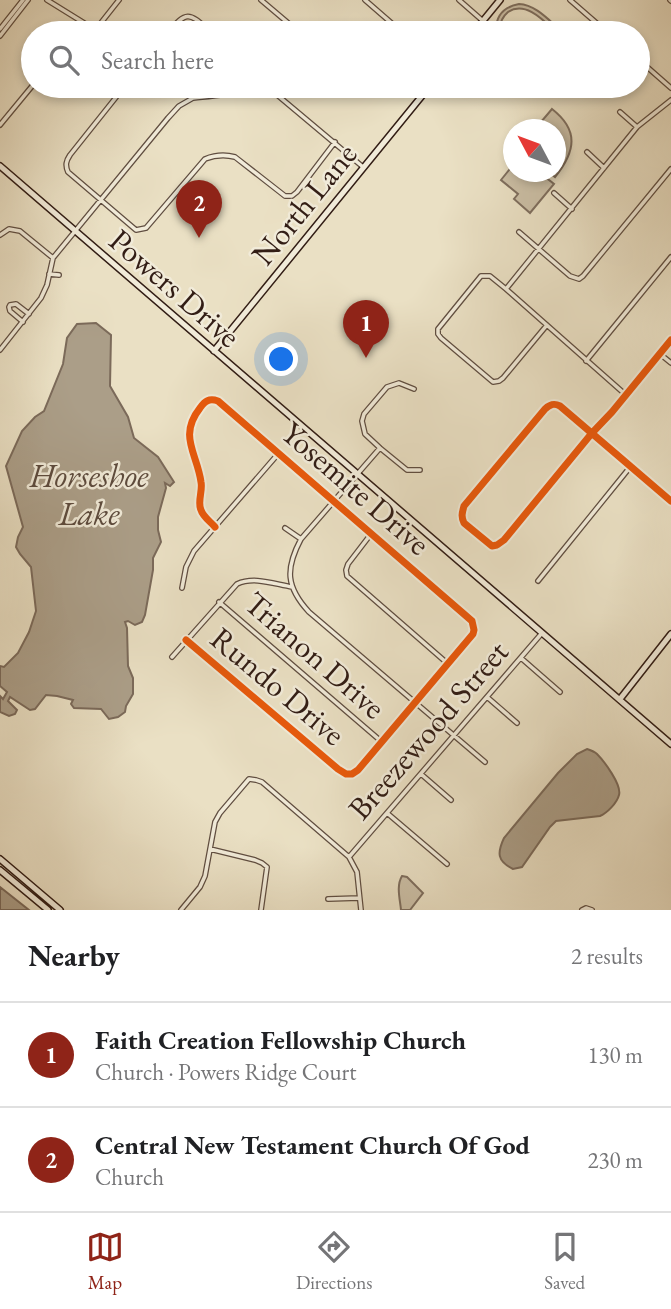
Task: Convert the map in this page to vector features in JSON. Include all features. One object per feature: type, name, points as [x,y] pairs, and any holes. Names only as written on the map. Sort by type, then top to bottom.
[{"type":"street","points":[[0,29],[25,0]]},
{"type":"street","points":[[0,36],[25,0]]},
{"type":"street","points":[[47,0],[81,21]]},
{"type":"street","points":[[102,21],[119,0]]},
{"type":"street","points":[[365,0],[389,21]]},
{"type":"street","points":[[459,0],[483,21],[500,0]]},
{"type":"street","points":[[570,0],[594,21]]},
{"type":"street","points":[[264,1],[286,21]]},
{"type":"street","points":[[177,21],[188,16],[198,21]]},
{"type":"street","points":[[650,70],[671,88]]},
{"type":"street","points":[[0,125],[22,98]]},
{"type":"street","points":[[115,98],[70,155],[65,166],[68,172],[136,230],[146,228],[205,159],[226,154],[235,157],[285,196],[297,192],[335,142]]},
{"type":"street","points":[[0,350],[41,298],[53,258],[178,106],[193,98]]},
{"type":"street","points":[[281,98],[363,167]]},
{"type":"street","name":"North Lane","points":[[214,351],[420,98]]},
{"type":"street","points":[[506,289],[637,127],[671,100]]},
{"type":"street","points":[[620,112],[637,127]]},
{"type":"street","points":[[587,152],[604,168]]},
{"type":"street","name":"Powers Drive","points":[[0,166],[671,744]]},
{"type":"street","points":[[519,232],[569,276],[577,279],[583,276],[671,169]]},
{"type":"street","points":[[554,193],[572,209]]},
{"type":"street","points":[[0,235],[9,229],[20,231],[53,258]]},
{"type":"street","points":[[586,360],[671,257]]},
{"type":"street","points":[[49,274],[59,275]]},
{"type":"street","points":[[547,325],[503,378],[493,382],[442,338],[438,329],[481,276],[490,276],[506,289],[547,325],[586,360],[626,395]]},
{"type":"street","points":[[23,322],[10,311],[10,305],[16,304],[29,314]]},
{"type":"street","points":[[671,340],[592,433],[504,540],[492,546],[462,519],[464,506],[545,409],[555,404],[560,406],[592,433],[631,466],[671,501]]},
{"type":"street","points":[[660,354],[671,363]]},
{"type":"street","points":[[414,388],[399,383],[392,384],[364,414],[362,421],[365,434],[380,448],[407,470],[420,470]]},
{"type":"street","name":"Yosemite Drive","points":[[215,527],[201,511],[201,481],[188,431],[197,411],[205,401],[213,399],[472,621],[473,634],[447,663]]},
{"type":"street","points":[[380,448],[301,539],[289,568],[292,587],[309,612],[485,762]]},
{"type":"street","points":[[182,588],[186,567],[194,551],[278,454]]},
{"type":"street","points":[[538,581],[631,466]]},
{"type":"street","points":[[285,528],[301,539]]},
{"type":"street","points":[[372,534],[348,564],[347,576],[447,663],[382,742]]},
{"type":"street","points":[[172,657],[231,588],[244,580],[292,587]]},
{"type":"street","name":"Trianon Drive","points":[[219,602],[382,742]]},
{"type":"street","name":"Breezewood Street","points":[[349,857],[542,633]]},
{"type":"street","points":[[620,699],[671,635]]},
{"type":"street","name":"Rundo Drive","points":[[186,640],[346,774],[358,770],[382,742]]},
{"type":"street","points":[[521,658],[560,692]]},
{"type":"street","points":[[487,697],[517,723]]},
{"type":"street","points":[[421,774],[451,800]]},
{"type":"street","points":[[181,910],[200,887],[205,876],[212,831],[220,813],[249,779],[262,782],[349,857],[357,872],[361,910]]},
{"type":"street","points":[[387,813],[447,864]]},
{"type":"street","points":[[210,849],[255,860],[267,867],[261,910]]},
{"type":"street","points":[[0,859],[60,910]]},
{"type":"street","points":[[0,870],[48,910]]},
{"type":"street","points":[[328,899],[359,898]]},
{"type":"street","points":[[582,910],[592,910]]},
{"type":"shaded area","points":[[519,4],[526,5],[549,21],[544,21],[528,10],[515,9],[508,12],[502,21],[498,21],[509,8]]},
{"type":"shaded area","points":[[552,109],[562,119],[544,119]]},
{"type":"shaded area","points":[[566,124],[572,141],[566,160]]},
{"type":"shaded area","points":[[503,182],[554,184],[530,213],[514,199],[518,194]]},
{"type":"shaded area","points":[[402,876],[407,877],[423,893],[410,910],[401,910],[399,888]]},
{"type":"water","name":"Horseshoe Lake","points":[[96,323],[111,335],[110,386],[128,417],[134,438],[158,457],[174,482],[170,486],[165,483],[158,517],[161,542],[153,558],[145,615],[142,622],[135,625],[125,622],[133,694],[125,712],[109,719],[101,709],[74,708],[71,704],[73,700],[46,695],[35,709],[30,710],[10,697],[8,701],[17,710],[9,716],[0,712],[0,696],[3,699],[7,692],[0,686],[0,666],[4,667],[18,653],[36,611],[31,567],[16,547],[23,527],[6,466],[22,431],[44,411],[63,364],[67,338],[77,324]]},
{"type":"water","points":[[587,749],[597,754],[615,779],[619,791],[616,801],[600,816],[556,821],[522,867],[513,869],[508,866],[500,856],[504,838],[558,773],[577,754]]},
{"type":"water","points":[[0,887],[29,910],[0,910]]},
{"type":"cycle path","points":[[671,340],[592,433],[504,540],[492,546],[464,523],[462,517],[464,506],[545,409],[554,404],[560,406],[588,430],[602,442],[671,501]]},
{"type":"cycle path","points":[[186,640],[338,769],[352,774],[473,634],[472,621],[218,401],[212,400],[204,404],[194,418],[190,436],[201,482],[200,507],[203,515],[215,527]]},
{"type":"place","name":"Central New Testament Church Of God","points":[[199,238]]},
{"type":"place","name":"Faith Creation Fellowship Church","points":[[366,358]]}]
